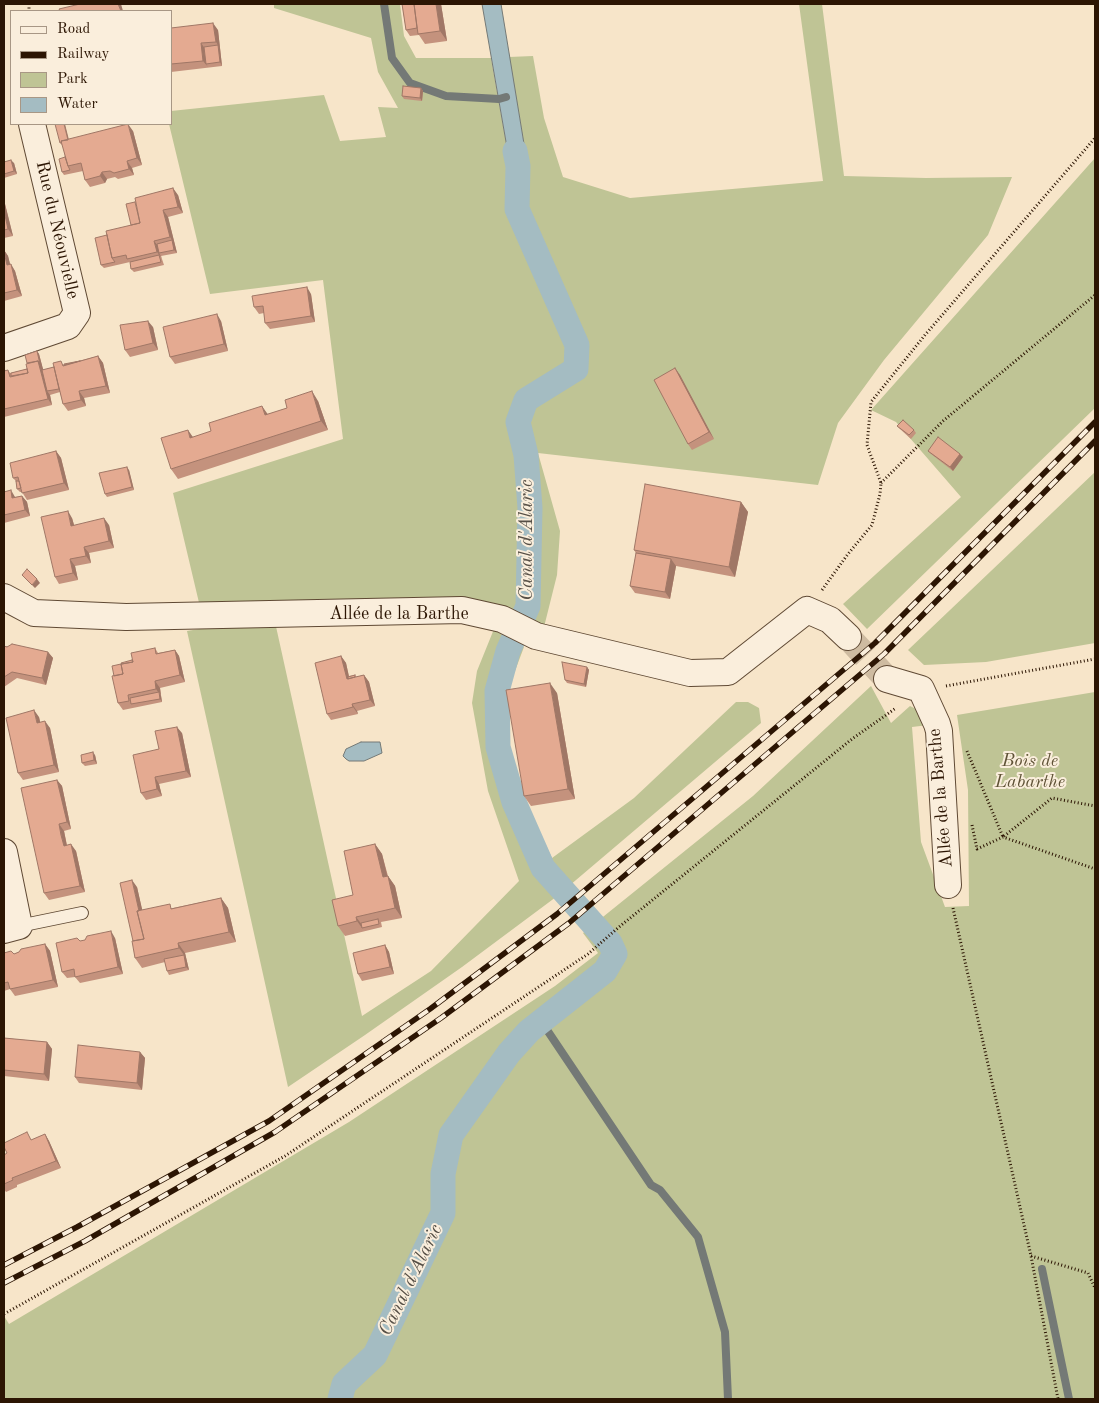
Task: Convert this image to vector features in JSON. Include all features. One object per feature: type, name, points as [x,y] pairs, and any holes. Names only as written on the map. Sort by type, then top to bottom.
[{"type":"street","name":"Rue du Néouvielle","points":[[4,348],[68,326],[77,314],[32,125]]},
{"type":"street","name":"Allée de la Barthe","points":[[4,598],[34,613],[126,617],[462,610],[502,619],[536,636],[690,673],[728,672],[806,610]]},
{"type":"street","points":[[806,610],[830,620],[848,637]]},
{"type":"street","points":[[887,679],[921,689]]},
{"type":"street","name":"Allée de la Barthe","points":[[921,689],[939,731],[948,885]]},
{"type":"street","points":[[4,852],[12,928]]},
{"type":"lane","points":[[12,928],[82,913]]},
{"type":"path","points":[[806,610],[872,525],[881,483],[867,445],[871,402],[931,328],[1095,138]]},
{"type":"path","points":[[881,483],[944,421],[1095,295]]},
{"type":"path","points":[[4,1314],[285,1156],[588,954],[852,739],[921,689],[1095,659]]},
{"type":"path","points":[[963,743],[1002,837],[1095,869]]},
{"type":"path","points":[[971,824],[977,850],[1002,837],[1052,798],[1095,806]]},
{"type":"path","points":[[948,885],[1031,1256],[1058,1399]]},
{"type":"path","points":[[1031,1256],[1088,1273],[1095,1288]]},
{"type":"green space","points":[[274,4],[400,4],[404,36],[416,58],[491,58],[509,159],[510,184],[527,182],[526,156],[509,57],[533,56],[544,118],[563,177],[630,198],[823,181],[799,4],[822,4],[844,176],[926,178],[1012,177],[988,235],[884,360],[838,423],[818,485],[538,453],[560,531],[557,575],[544,627],[502,609],[275,622],[362,1016],[431,971],[519,881],[488,791],[472,703],[477,671],[494,629],[524,647],[507,692],[504,728],[519,788],[552,858],[634,798],[736,702],[748,702],[759,708],[761,723],[556,897],[462,967],[288,1087],[187,631],[205,628],[173,493],[343,439],[323,280],[210,294],[169,125],[172,125],[172,111],[324,95],[340,141],[386,137],[378,107],[398,108],[378,72],[371,38],[274,8]]},
{"type":"green space","points":[[1095,158],[1095,408],[867,629],[843,604],[961,497],[896,422],[871,410]]},
{"type":"green space","points":[[1095,472],[1095,643],[986,662],[924,665],[908,650]]},
{"type":"green space","name":"Bois de Labarthe","points":[[871,686],[891,723],[910,706],[928,715],[937,724],[912,727],[921,842],[945,907],[969,906],[968,790],[957,715],[1095,692],[1095,1399],[4,1399],[4,1316],[9,1324],[349,1122],[555,986],[598,953],[583,933],[753,796]]},
{"type":"water","points":[[482,4],[501,4],[526,156],[527,182],[510,184],[509,159]]},
{"type":"water","points":[[361,742],[380,742],[382,753],[364,761],[349,761],[343,756],[346,749]]},
{"type":"building","points":[[80,4],[118,4],[121,10],[60,10]]},
{"type":"building","points":[[402,4],[414,4],[417,28],[406,30]]},
{"type":"building","points":[[414,4],[436,4],[440,31],[418,34]]},
{"type":"building","points":[[213,23],[216,42],[201,43],[203,61],[172,64],[172,28]]},
{"type":"building","points":[[218,45],[220,62],[206,64],[204,47]]},
{"type":"building","points":[[403,86],[421,88],[420,98],[402,96]]},
{"type":"building","points":[[55,125],[64,125],[68,140],[61,141],[60,143]]},
{"type":"building","points":[[128,125],[137,158],[127,161],[129,169],[114,173],[110,171],[102,172],[100,176],[85,180],[81,163],[68,166],[61,141]]},
{"type":"building","points":[[65,157],[70,170],[62,172],[59,159]]},
{"type":"building","points":[[11,160],[14,171],[4,174],[4,162]]},
{"type":"building","points":[[173,188],[178,207],[163,210],[170,237],[154,241],[157,252],[127,259],[126,255],[112,258],[106,231],[140,223],[135,198]]},
{"type":"building","points":[[135,202],[140,223],[131,225],[126,204]]},
{"type":"building","points":[[4,211],[8,229],[4,230]]},
{"type":"building","points":[[107,235],[112,258],[115,262],[101,265],[95,238]]},
{"type":"building","points":[[172,240],[174,250],[159,253],[157,244]]},
{"type":"building","points":[[4,252],[7,265],[11,264],[17,290],[4,293]]},
{"type":"building","points":[[159,255],[161,262],[131,269],[130,262]]},
{"type":"building","points":[[307,287],[311,316],[265,323],[263,306],[254,307],[252,296]]},
{"type":"building","points":[[217,314],[224,344],[170,357],[163,327]]},
{"type":"building","points":[[148,321],[153,343],[125,350],[120,325]]},
{"type":"building","points":[[37,351],[40,364],[38,361],[27,363],[25,355]]},
{"type":"building","points":[[98,356],[106,386],[79,391],[81,400],[63,404],[53,363],[61,361],[63,366]]},
{"type":"building","points":[[38,361],[48,399],[4,409],[4,371],[8,370],[10,377],[28,373],[26,364]]},
{"type":"building","points":[[54,367],[59,389],[47,391],[42,370]]},
{"type":"building","points":[[675,368],[709,432],[688,444],[654,380]]},
{"type":"building","points":[[27,369],[28,373],[11,376],[11,373]]},
{"type":"building","points":[[312,391],[321,421],[171,469],[161,438],[188,430],[190,438],[211,431],[209,423],[262,406],[265,415],[287,408],[285,400]]},
{"type":"building","points":[[903,420],[914,430],[909,435],[897,426]]},
{"type":"building","points":[[938,437],[960,454],[950,467],[928,451]]},
{"type":"building","points":[[56,451],[64,483],[22,493],[18,477],[13,478],[10,463]]},
{"type":"building","points":[[127,467],[132,487],[105,494],[99,473]]},
{"type":"building","points":[[16,481],[19,481],[21,488],[17,489]]},
{"type":"building","points":[[645,484],[741,502],[729,567],[634,550]]},
{"type":"building","points":[[11,490],[12,498],[22,496],[25,510],[4,515],[4,492]]},
{"type":"building","points":[[68,511],[71,526],[104,518],[109,541],[84,547],[86,556],[70,559],[73,573],[55,577],[41,517]]},
{"type":"building","points":[[636,553],[671,559],[665,592],[630,586]]},
{"type":"building","points":[[27,569],[37,579],[32,585],[22,575]]},
{"type":"building","points":[[12,644],[48,652],[42,678],[12,672],[4,677],[4,646],[7,647]]},
{"type":"building","points":[[155,648],[156,654],[175,650],[180,675],[155,681],[156,689],[128,695],[129,701],[118,703],[112,676],[123,674],[121,664],[133,662],[131,653]]},
{"type":"building","points":[[341,656],[347,679],[364,675],[370,700],[352,704],[353,707],[327,714],[315,663]]},
{"type":"building","points":[[132,660],[133,662],[121,663]]},
{"type":"building","points":[[562,662],[587,667],[584,684],[565,680]]},
{"type":"building","points":[[121,664],[123,674],[114,676],[112,666]]},
{"type":"building","points":[[550,683],[568,789],[524,796],[506,690]]},
{"type":"building","points":[[159,692],[160,699],[131,704],[130,698]]},
{"type":"building","points":[[34,710],[37,723],[45,721],[54,765],[18,773],[6,718]]},
{"type":"building","points":[[177,727],[186,771],[155,777],[157,789],[141,793],[133,755],[159,749],[155,731]]},
{"type":"building","points":[[93,752],[94,760],[82,763],[81,755]]},
{"type":"building","points":[[57,780],[67,822],[59,824],[61,835],[64,846],[71,844],[80,886],[44,893],[21,788]]},
{"type":"building","points":[[375,844],[383,877],[388,876],[395,908],[356,917],[357,921],[338,926],[332,900],[353,895],[344,851]]},
{"type":"building","points":[[132,880],[144,939],[133,941],[120,883]]},
{"type":"building","points":[[221,898],[229,932],[178,943],[179,948],[135,958],[132,941],[144,939],[137,911],[170,904],[171,909]]},
{"type":"building","points":[[378,919],[379,924],[362,928],[361,923]]},
{"type":"building","points":[[111,931],[118,967],[75,977],[74,969],[62,972],[56,943],[77,938],[80,941],[85,940],[87,936]]},
{"type":"building","points":[[45,944],[53,980],[10,989],[8,982],[4,983],[4,953],[11,951],[14,954],[21,949]]},
{"type":"building","points":[[385,945],[390,967],[358,974],[353,953]]},
{"type":"building","points":[[184,955],[186,967],[167,971],[164,959]]},
{"type":"building","points":[[4,1038],[47,1042],[44,1074],[4,1070]]},
{"type":"building","points":[[78,1045],[140,1052],[137,1083],[75,1077]]},
{"type":"building","points":[[27,1132],[31,1140],[45,1134],[56,1161],[12,1178],[13,1180],[4,1184],[4,1155],[7,1153],[4,1143]]},
{"type":"waterway","name":"Canal d'Alaric","points":[[384,4],[392,58],[410,83],[446,96],[499,99],[506,97]]},
{"type":"waterway","name":"Canal d'Alaric","points":[[340,1399],[344,1384],[375,1355],[443,1213],[443,1174],[451,1135],[509,1053],[529,1031],[605,971],[615,954],[610,943],[543,868],[514,802],[498,747],[497,691],[508,651],[528,606],[530,508],[526,455],[518,422],[526,400],[576,369],[577,345],[517,209],[518,166],[515,151]]},
{"type":"waterway","points":[[541,1021],[651,1185],[660,1190],[698,1237],[725,1332],[728,1399]]},
{"type":"waterway","points":[[1042,1269],[1069,1399]]},
{"type":"tunnel","points":[[848,637],[887,679]]},
{"type":"railway","points":[[4,1265],[269,1121],[430,1009],[557,914],[875,643],[1095,422]]},
{"type":"railway","points":[[4,1283],[85,1241],[275,1132],[441,1018],[569,923],[884,654],[1095,441]]}]
